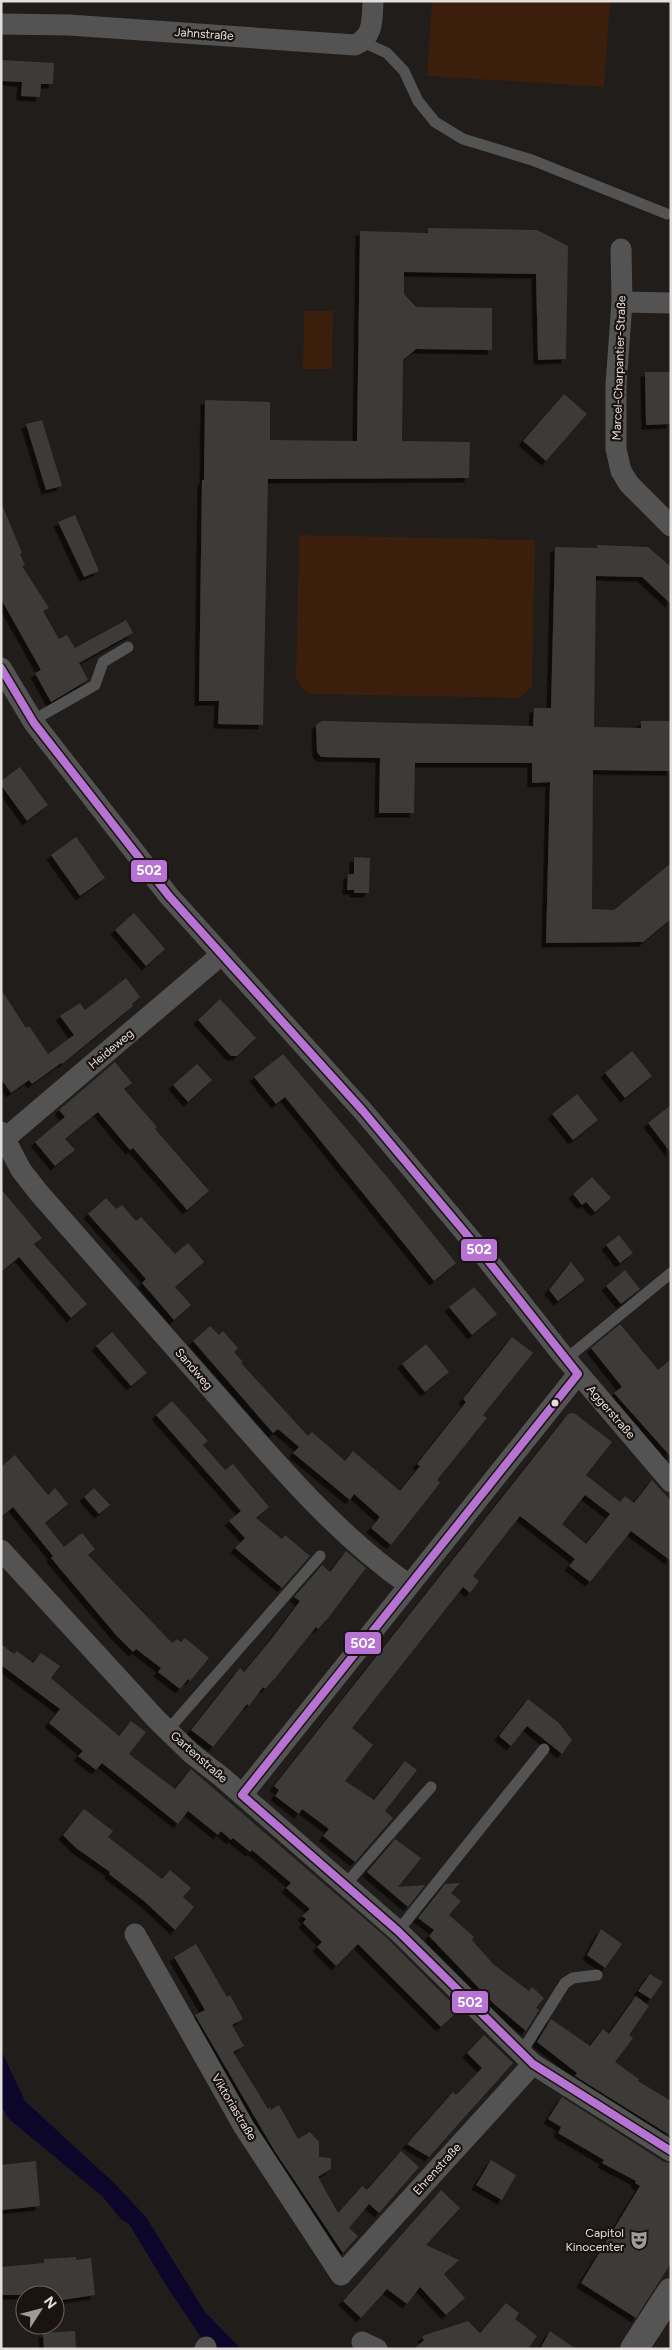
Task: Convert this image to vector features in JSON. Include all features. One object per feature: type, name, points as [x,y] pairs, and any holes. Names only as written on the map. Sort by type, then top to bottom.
[{"type":"main road","points":[[634,2349],[671,2292]]},
{"type":"street","points":[[363,42],[372,29],[373,1]]},
{"type":"street","name":"Jahnstraße","points":[[1,24],[70,25],[347,45],[363,42]]},
{"type":"street","name":"Marcel-Charpantier-Straße","points":[[621,249],[622,302],[616,384],[616,449],[621,471],[629,484],[669,520]]},
{"type":"street","points":[[622,302],[671,302]]},
{"type":"street","name":"Aggerstraße","points":[[1,668],[32,721],[169,896],[363,1111],[478,1248],[572,1366],[671,1482]]},
{"type":"street","name":"Heideweg","points":[[3,1138],[221,955]]},
{"type":"street","name":"Sandweg","points":[[3,1138],[21,1170],[39,1193],[284,1472],[337,1525],[389,1571],[409,1585]]},
{"type":"street","points":[[242,1795],[409,1585],[572,1366]]},
{"type":"street","name":"Gartenstraße","points":[[1,1550],[191,1753],[398,1930],[527,2058],[671,2151]]},
{"type":"street","name":"Viktoriastraße","points":[[135,1934],[244,2127],[341,2275]]},
{"type":"street","name":"Ehrenstraße","points":[[341,2275],[527,2058]]},
{"type":"lane","points":[[363,42],[387,53],[404,71],[418,101],[435,122],[462,139],[532,160],[667,214]]},
{"type":"lane","points":[[32,721],[95,684],[102,662],[128,647]]},
{"type":"lane","points":[[572,1366],[671,1273]]},
{"type":"lane","points":[[168,1730],[320,1556]]},
{"type":"lane","points":[[398,1930],[544,1749]]},
{"type":"lane","points":[[345,1885],[431,1787]]},
{"type":"lane","points":[[527,2058],[565,1983],[572,1978],[597,1975]]},
{"type":"shaded area","points":[[432,1],[610,1],[604,87],[427,76]]},
{"type":"shaded area","points":[[304,311],[333,311],[332,369],[303,369]]},
{"type":"shaded area","points":[[299,535],[535,540],[532,687],[520,698],[309,694],[301,687],[296,678]]},
{"type":"shaded area","points":[[1,2050],[25,2101],[114,2183],[146,2217],[205,2312],[241,2349],[209,2349],[169,2290],[129,2224],[121,2219],[102,2196],[9,2119],[1,2106]]},
{"type":"building","points":[[1,60],[54,63],[53,84],[41,84],[40,97],[21,96],[22,82],[1,81]]},
{"type":"building","points":[[428,228],[537,230],[568,246],[566,359],[538,360],[536,274],[404,272],[404,294],[416,307],[492,308],[492,350],[416,349],[403,360],[402,441],[470,442],[469,478],[268,479],[263,725],[218,724],[219,701],[199,701],[205,400],[270,402],[270,440],[357,441],[360,231],[428,233]]},
{"type":"building","points":[[645,372],[671,372],[671,424],[646,425]]},
{"type":"building","points":[[564,394],[587,414],[546,461],[523,441]]},
{"type":"building","points":[[42,420],[62,486],[46,490],[26,424]]},
{"type":"building","points":[[1,502],[22,553],[20,554],[25,565],[22,566],[49,608],[43,611],[59,639],[67,635],[75,648],[126,620],[133,633],[79,663],[88,680],[51,702],[35,673],[41,670],[1,599]]},
{"type":"building","points":[[75,515],[99,571],[84,577],[58,522]]},
{"type":"building","points":[[597,545],[648,547],[671,567],[671,604],[642,577],[596,576],[594,727],[641,728],[641,721],[671,721],[671,771],[593,770],[592,909],[614,910],[671,863],[671,919],[643,942],[546,943],[550,782],[532,783],[532,763],[415,763],[414,813],[379,813],[380,758],[321,757],[317,752],[316,725],[322,721],[533,726],[534,708],[551,708],[555,547],[598,548]]},
{"type":"building","points":[[20,767],[48,805],[27,821],[1,785],[1,781]]},
{"type":"building","points":[[76,837],[105,878],[80,896],[51,855]]},
{"type":"building","points":[[354,857],[370,858],[369,893],[354,893],[354,890],[347,890],[348,874],[354,874]]},
{"type":"building","points":[[134,913],[165,949],[146,966],[115,930]]},
{"type":"building","points":[[126,978],[140,997],[132,1004],[133,1006],[62,1064],[32,1084],[29,1080],[11,1093],[1,1079],[1,989],[26,1028],[29,1026],[48,1054],[74,1035],[60,1016],[80,1003],[85,1010]]},
{"type":"building","points":[[220,999],[256,1038],[237,1056],[231,1056],[198,1020]]},
{"type":"building","points":[[632,1051],[652,1076],[625,1098],[605,1073]]},
{"type":"building","points":[[283,1054],[388,1178],[456,1263],[434,1281],[285,1097],[276,1104],[254,1077]]},
{"type":"building","points":[[115,1062],[132,1083],[124,1089],[157,1127],[155,1129],[209,1191],[187,1210],[133,1148],[130,1150],[98,1112],[65,1139],[75,1150],[55,1166],[35,1142],[65,1117],[59,1110]]},
{"type":"building","points":[[197,1064],[212,1080],[188,1102],[173,1085]]},
{"type":"building","points":[[577,1094],[598,1120],[573,1140],[552,1114]]},
{"type":"building","points":[[671,1105],[671,1153],[648,1123]]},
{"type":"building","points":[[592,1177],[611,1198],[595,1212],[586,1202],[582,1205],[573,1194]]},
{"type":"building","points":[[1,1189],[42,1238],[34,1244],[87,1304],[71,1318],[19,1257],[1,1272]]},
{"type":"building","points":[[106,1198],[116,1209],[122,1205],[136,1221],[141,1217],[175,1254],[188,1243],[204,1262],[175,1287],[191,1305],[174,1320],[142,1283],[146,1279],[88,1214]]},
{"type":"building","points":[[619,1235],[633,1253],[620,1263],[606,1245]]},
{"type":"building","points":[[571,1262],[585,1280],[558,1301],[549,1290]]},
{"type":"building","points":[[625,1270],[640,1289],[621,1304],[606,1286]]},
{"type":"building","points":[[474,1287],[497,1314],[472,1335],[449,1307]]},
{"type":"building","points":[[620,1324],[658,1370],[671,1359],[671,1457],[614,1393],[622,1387],[591,1348]]},
{"type":"building","points":[[210,1326],[219,1335],[223,1331],[238,1348],[234,1352],[243,1362],[241,1363],[308,1436],[312,1432],[345,1461],[353,1451],[400,1491],[420,1466],[417,1464],[466,1402],[463,1399],[512,1337],[533,1353],[483,1415],[487,1418],[437,1480],[440,1483],[391,1545],[371,1528],[380,1517],[354,1494],[350,1500],[293,1453],[299,1447],[278,1429],[273,1433],[193,1341]]},
{"type":"building","points":[[112,1332],[147,1373],[131,1386],[96,1346]]},
{"type":"building","points":[[426,1344],[449,1372],[425,1392],[402,1364]]},
{"type":"building","points":[[172,1401],[208,1441],[203,1445],[225,1470],[233,1464],[269,1507],[256,1518],[282,1539],[285,1535],[310,1556],[282,1588],[235,1548],[245,1538],[229,1521],[241,1511],[156,1415]]},
{"type":"building","points":[[574,1413],[612,1442],[586,1475],[620,1502],[625,1496],[634,1503],[652,1480],[671,1501],[671,1561],[631,1531],[590,1582],[569,1566],[575,1559],[520,1516],[473,1576],[479,1581],[470,1593],[463,1587],[352,1728],[373,1745],[345,1781],[374,1800],[405,1761],[417,1770],[385,1811],[393,1818],[355,1862],[323,1836],[329,1829],[302,1809],[299,1814],[275,1796],[279,1790],[274,1786],[568,1414]],"holes":[[[585,1495],[610,1514],[586,1544],[562,1524]]]},
{"type":"building","points":[[15,1455],[48,1495],[55,1488],[68,1504],[45,1523],[64,1547],[82,1533],[95,1549],[88,1555],[172,1643],[177,1639],[181,1642],[185,1638],[209,1658],[190,1681],[188,1679],[180,1689],[158,1672],[161,1668],[136,1649],[133,1652],[116,1635],[51,1558],[53,1556],[13,1507],[1,1517],[1,1467]]},
{"type":"building","points":[[94,1488],[110,1505],[99,1514],[84,1497]]},
{"type":"building","points":[[346,1551],[366,1568],[328,1618],[318,1629],[316,1627],[276,1677],[265,1689],[263,1687],[249,1706],[247,1704],[213,1747],[191,1730],[240,1668],[244,1672],[269,1642],[300,1601],[294,1597],[322,1565],[330,1572]]},
{"type":"building","points":[[1,1644],[14,1654],[17,1651],[33,1663],[41,1653],[60,1666],[51,1678],[119,1736],[131,1721],[146,1732],[129,1754],[175,1789],[191,1769],[387,1938],[459,2010],[441,2027],[358,1944],[336,1966],[317,1947],[322,1942],[303,1923],[306,1919],[302,1916],[310,1909],[286,1888],[291,1883],[252,1850],[250,1852],[221,1831],[218,1835],[188,1811],[178,1824],[102,1763],[96,1770],[78,1756],[83,1751],[49,1723],[60,1709],[1,1665]]},
{"type":"building","points":[[528,1699],[559,1723],[572,1740],[562,1754],[527,1726],[511,1746],[499,1736]]},
{"type":"building","points":[[84,1809],[113,1831],[108,1837],[162,1879],[170,1870],[191,1888],[183,1897],[194,1907],[175,1930],[144,1901],[109,1874],[110,1872],[76,1848],[63,1835]]},
{"type":"building","points":[[395,1839],[421,1858],[398,1887],[425,1885],[408,1907],[367,1872]]},
{"type":"building","points":[[460,1883],[451,1893],[461,1901],[449,1915],[474,1937],[472,1940],[493,1964],[529,1991],[532,1987],[544,1998],[536,2008],[539,2010],[526,2031],[494,2004],[429,1936],[434,1930],[418,1918],[445,1884]]},
{"type":"building","points":[[601,1929],[622,1944],[605,1968],[587,1955]]},
{"type":"building","points":[[196,1944],[227,1997],[230,1995],[243,2019],[232,2025],[244,2046],[233,2052],[268,2109],[270,2107],[271,2110],[279,2105],[298,2139],[310,2132],[319,2142],[319,2157],[331,2158],[331,2169],[318,2177],[338,2213],[362,2186],[367,2190],[401,2151],[419,2167],[379,2213],[369,2204],[349,2228],[358,2236],[343,2253],[274,2150],[195,2015],[205,2010],[174,1957]]},
{"type":"building","points":[[650,1974],[663,1982],[651,1999],[638,1991]]},
{"type":"building","points":[[636,1996],[649,2006],[629,2035],[633,2038],[615,2062],[639,2079],[638,2081],[671,2101],[671,2136],[575,2076],[577,2073],[537,2042],[551,2019],[590,2046],[603,2029],[609,2034]]},
{"type":"building","points":[[484,2035],[513,2063],[429,2157],[407,2144],[453,2092],[456,2095],[482,2068],[467,2053]]},
{"type":"building","points":[[562,2097],[664,2162],[671,2163],[671,2263],[636,2318],[581,2283],[640,2186],[635,2183],[636,2181],[602,2163],[604,2160],[558,2133],[561,2127],[548,2119]]},
{"type":"building","points":[[491,2160],[516,2175],[502,2200],[476,2185]]},
{"type":"building","points":[[36,2161],[40,2206],[2,2210],[1,2165]]},
{"type":"building","points":[[441,2190],[460,2208],[426,2245],[459,2260],[444,2274],[465,2298],[446,2315],[420,2287],[407,2304],[387,2289],[361,2318],[343,2301]]},
{"type":"building","points":[[76,2257],[76,2260],[91,2258],[95,2295],[65,2300],[65,2285],[15,2285],[15,2295],[1,2295],[1,2267],[44,2263],[44,2259]]},
{"type":"building","points":[[506,2303],[519,2313],[515,2319],[537,2336],[528,2349],[414,2349],[424,2340],[422,2336],[468,2321],[480,2333]]},
{"type":"building","points":[[75,2331],[76,2349],[44,2349],[43,2335],[65,2335],[65,2332]]},
{"type":"building","points":[[550,2331],[576,2349],[540,2349]]},
{"type":"transit line","name":"502","points":[[1,668],[34,723],[169,896],[363,1111],[478,1248],[578,1374],[242,1795],[398,1931],[533,2064],[671,2151]]},
{"type":"place","name":"Capitol Kinocenter","points":[[639,2240]]}]
